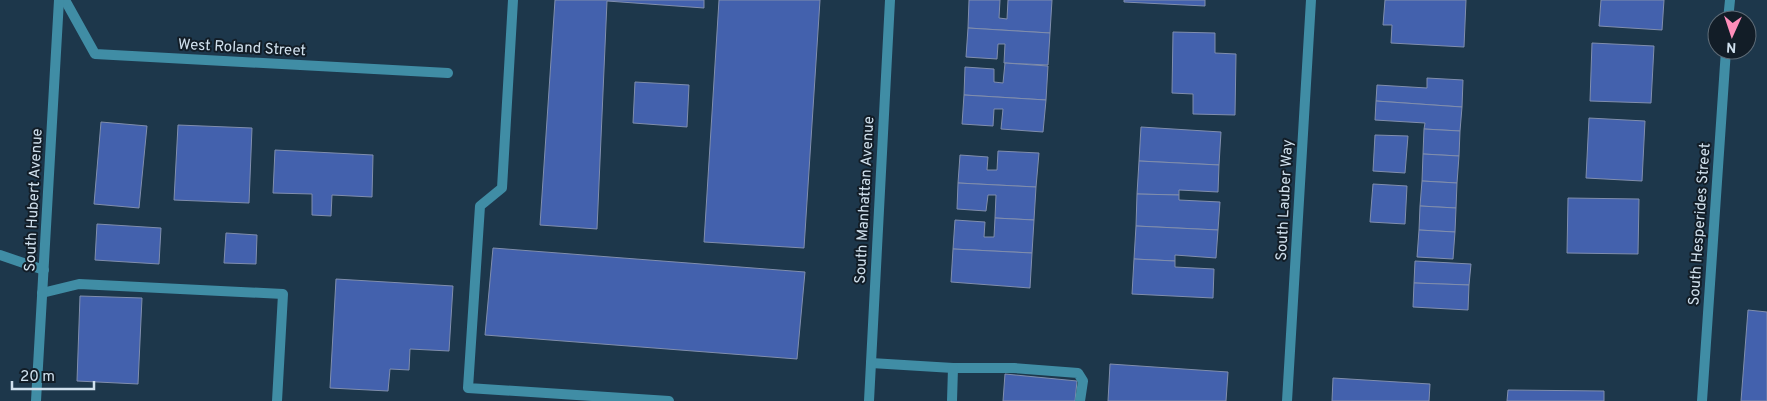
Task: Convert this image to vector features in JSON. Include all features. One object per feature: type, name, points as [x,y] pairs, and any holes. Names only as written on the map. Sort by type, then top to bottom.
[{"type":"street","name":"South Hubert Avenue","points":[[36,401],[59,0]]},
{"type":"street","name":"West Roland Street","points":[[66,0],[95,54],[448,73]]},
{"type":"street","points":[[513,0],[502,188],[480,206],[468,388],[669,401]]},
{"type":"street","name":"South Manhattan Avenue","points":[[869,401],[890,0]]},
{"type":"street","name":"South Lauber Way","points":[[1287,401],[1311,0]]},
{"type":"street","name":"South Hesperides Street","points":[[1702,401],[1725,60]]},
{"type":"street","points":[[0,255],[44,270]]},
{"type":"street","points":[[42,292],[79,284],[283,294],[277,401]]},
{"type":"street","points":[[870,364],[953,368],[1014,368],[1078,373],[1083,380],[1080,401]]},
{"type":"street","points":[[952,401],[953,368]]},
{"type":"building","points":[[555,0],[704,0],[704,8],[607,1],[597,229],[540,225]]},
{"type":"building","points":[[719,0],[820,0],[804,248],[704,242]]},
{"type":"building","points":[[969,0],[1000,0],[999,18],[1007,19],[1008,0],[1052,0],[1050,33],[968,28]]},
{"type":"building","points":[[1124,0],[1205,0],[1205,6],[1124,2]]},
{"type":"building","points":[[1385,0],[1466,0],[1464,47],[1391,43],[1392,25],[1383,25]]},
{"type":"building","points":[[1601,0],[1664,0],[1662,30],[1599,26]]},
{"type":"building","points":[[968,28],[1050,33],[1048,65],[1004,63],[1005,44],[998,44],[997,59],[966,57]]},
{"type":"building","points":[[1173,32],[1215,33],[1215,53],[1236,54],[1235,115],[1193,114],[1193,94],[1172,93]]},
{"type":"building","points":[[1592,43],[1654,46],[1651,103],[1590,101]]},
{"type":"building","points":[[1005,63],[1048,66],[1046,100],[964,95],[965,67],[994,69],[994,82],[1003,83]]},
{"type":"building","points":[[1427,78],[1463,80],[1462,107],[1376,101],[1377,85],[1427,88]]},
{"type":"building","points":[[635,82],[689,85],[687,127],[633,123]]},
{"type":"building","points":[[964,95],[1046,100],[1043,132],[1001,129],[1003,109],[994,109],[993,126],[962,124]]},
{"type":"building","points":[[1376,101],[1462,107],[1460,131],[1424,129],[1425,123],[1375,120]]},
{"type":"building","points":[[1589,118],[1645,121],[1642,181],[1586,178]]},
{"type":"building","points":[[101,122],[147,126],[139,208],[94,204]]},
{"type":"building","points":[[178,125],[252,128],[249,203],[174,200]]},
{"type":"building","points":[[1141,127],[1221,132],[1219,165],[1139,161]]},
{"type":"building","points":[[1424,129],[1460,131],[1459,156],[1423,154]]},
{"type":"building","points":[[1375,135],[1408,136],[1405,173],[1373,171]]},
{"type":"building","points":[[275,150],[373,155],[372,197],[332,195],[331,216],[312,215],[312,194],[273,193]]},
{"type":"building","points":[[998,151],[1039,153],[1036,187],[958,183],[960,155],[988,157],[987,170],[997,170]]},
{"type":"building","points":[[1423,154],[1459,156],[1457,183],[1422,181]]},
{"type":"building","points":[[1139,161],[1219,165],[1218,192],[1179,190],[1179,195],[1137,194]]},
{"type":"building","points":[[1422,181],[1457,183],[1456,208],[1420,206]]},
{"type":"building","points":[[958,183],[1036,187],[1034,220],[995,218],[996,195],[988,195],[986,211],[957,209]]},
{"type":"building","points":[[1373,184],[1407,186],[1405,224],[1370,222]]},
{"type":"building","points":[[1137,194],[1179,195],[1179,200],[1220,202],[1218,230],[1136,226]]},
{"type":"building","points":[[1568,198],[1639,199],[1638,254],[1567,253]]},
{"type":"building","points":[[1420,206],[1456,208],[1455,232],[1419,230]]},
{"type":"building","points":[[995,218],[1034,220],[1032,253],[953,249],[955,220],[985,222],[984,237],[994,237]]},
{"type":"building","points":[[97,224],[161,228],[159,264],[95,260]]},
{"type":"building","points":[[1136,226],[1218,230],[1216,258],[1175,255],[1175,261],[1134,259]]},
{"type":"building","points":[[1419,230],[1455,232],[1453,259],[1417,257]]},
{"type":"building","points":[[226,233],[257,235],[256,264],[224,263]]},
{"type":"building","points":[[493,248],[805,272],[797,359],[485,335]]},
{"type":"building","points":[[953,249],[1032,253],[1030,288],[951,282]]},
{"type":"building","points":[[1134,259],[1175,261],[1175,267],[1214,269],[1213,298],[1132,294]]},
{"type":"building","points":[[1415,261],[1471,264],[1469,285],[1414,283]]},
{"type":"building","points":[[336,279],[453,286],[449,351],[410,349],[409,370],[390,369],[388,391],[330,388]]},
{"type":"building","points":[[1414,283],[1469,285],[1468,310],[1413,307]]},
{"type":"building","points":[[80,296],[142,298],[138,384],[77,381]]},
{"type":"building","points":[[1748,310],[1767,312],[1767,401],[1741,401]]},
{"type":"building","points":[[1110,364],[1228,372],[1226,401],[1108,401]]},
{"type":"building","points":[[1005,374],[1077,381],[1075,401],[1003,401]]},
{"type":"building","points":[[1333,378],[1430,384],[1429,401],[1332,401]]},
{"type":"building","points":[[1508,390],[1604,391],[1604,401],[1507,401]]}]
